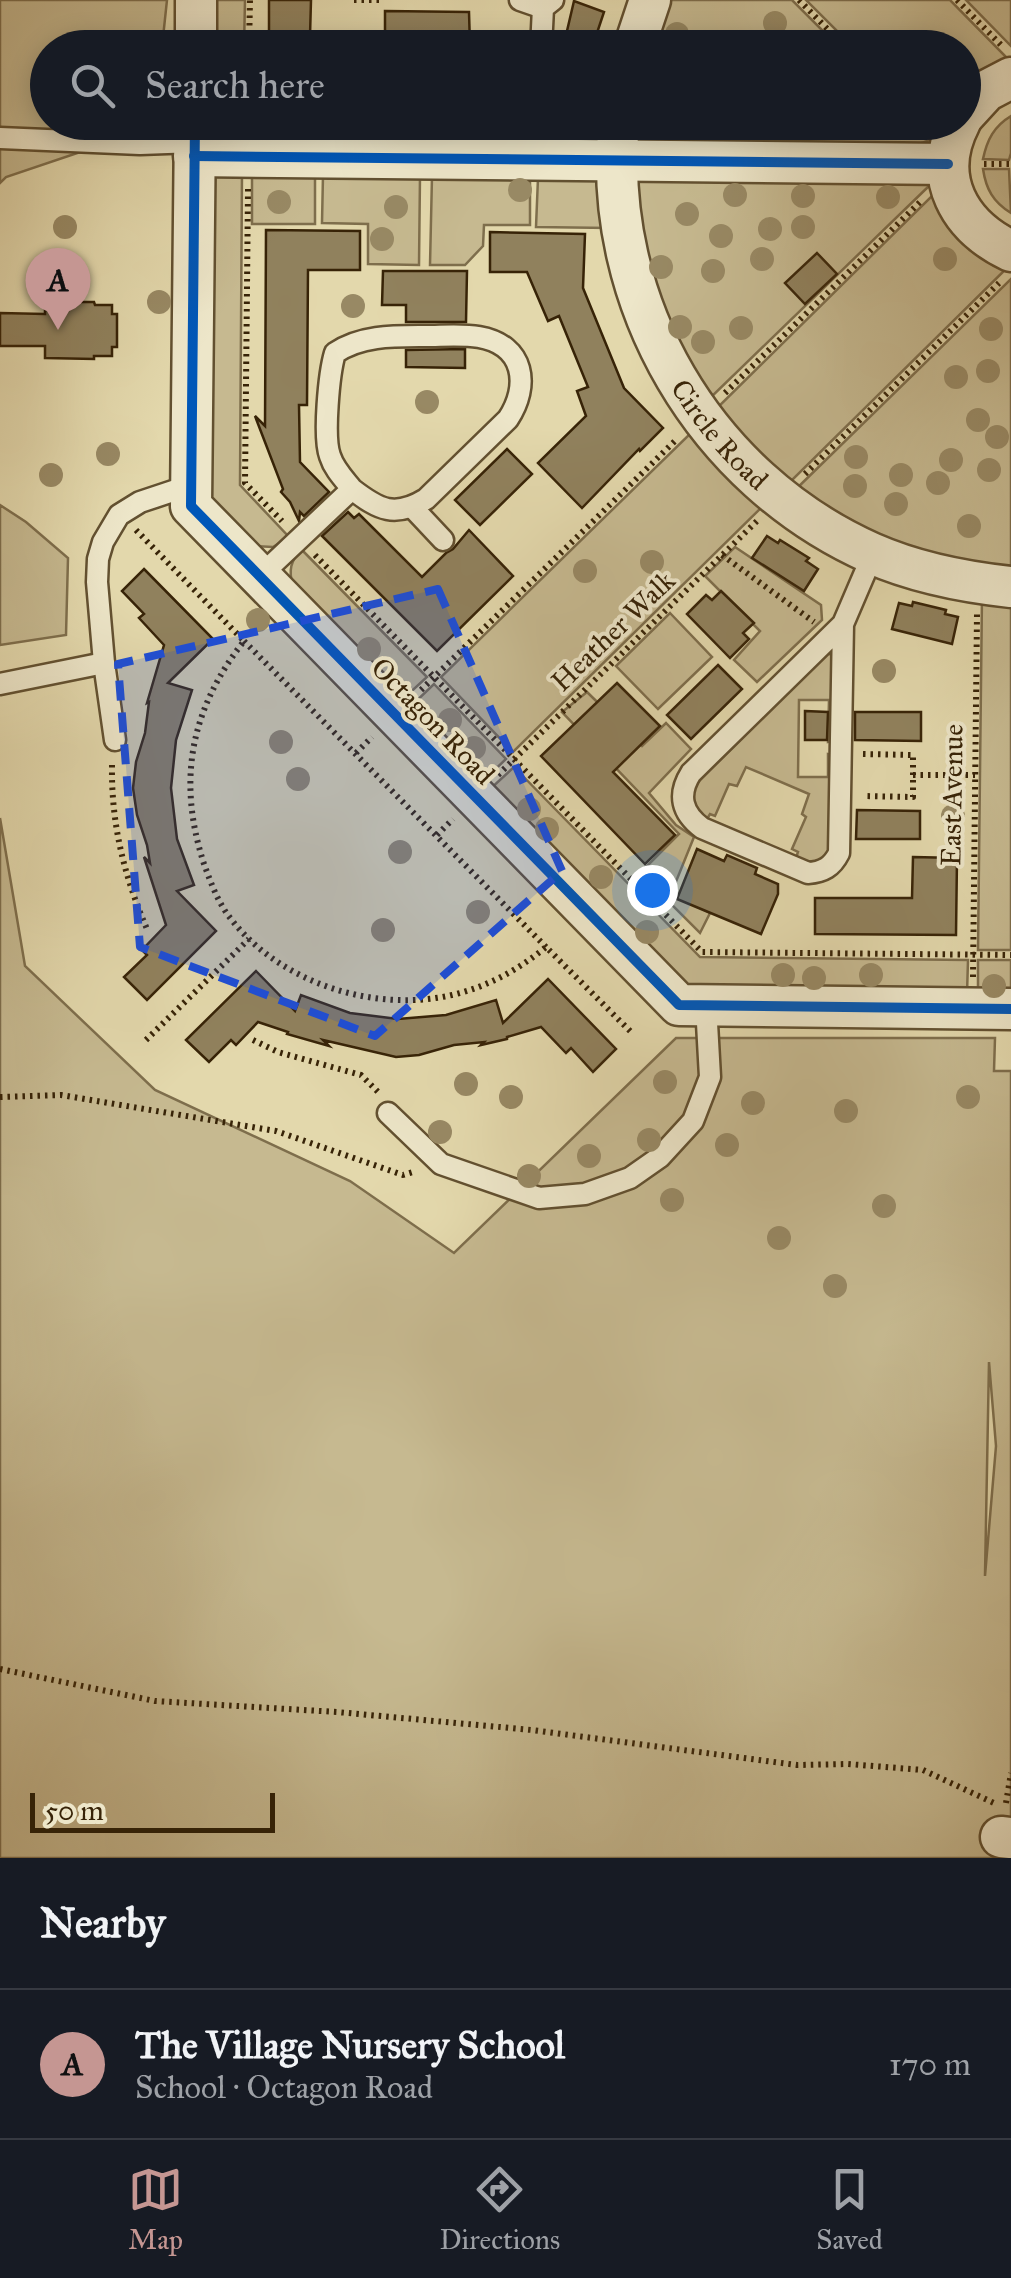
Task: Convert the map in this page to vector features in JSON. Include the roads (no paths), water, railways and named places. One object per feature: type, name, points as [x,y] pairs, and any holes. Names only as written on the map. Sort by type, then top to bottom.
[{"type":"street","points":[[196,0],[196,30]]},
{"type":"street","points":[[640,30],[650,0]]},
{"type":"street","points":[[981,96],[1011,78]]},
{"type":"street","points":[[195,140],[248,157],[539,141],[618,142],[948,168]]},
{"type":"street","name":"Octagon Road","points":[[195,140],[191,506],[679,1005],[992,1008]]},
{"type":"street","points":[[952,140],[948,168],[952,192],[965,217],[985,238],[1011,251]]},
{"type":"street","name":"Circle Road","points":[[618,142],[617,201],[634,282],[666,362],[700,416],[740,463],[780,498],[832,533],[872,554],[934,574],[994,584]]},
{"type":"lane","points":[[520,0],[548,4],[544,30]]},
{"type":"lane","points":[[0,138],[30,139]]},
{"type":"lane","points":[[47,140],[140,144],[195,140]]},
{"type":"lane","points":[[466,336],[492,341],[516,358],[522,389],[508,420],[426,499],[412,508],[382,509],[352,489],[330,458],[327,444],[335,352],[356,341],[466,336]]},
{"type":"lane","points":[[115,740],[104,663],[98,560],[103,542],[120,515],[140,502],[191,485]]},
{"type":"lane","points":[[260,576],[352,489]]},
{"type":"lane","points":[[412,508],[444,540]]},
{"type":"lane","points":[[837,629],[842,754],[840,853],[828,868],[808,872],[702,828],[690,819],[682,793],[691,773],[837,629],[872,554]]},
{"type":"lane","points":[[0,684],[104,663]]},
{"type":"lane","points":[[388,1113],[441,1164],[539,1198],[585,1194],[630,1178],[660,1158],[694,1121],[710,1077],[706,1005]]},
{"type":"place","name":"The Village Nursery School","points":[[58,330]]}]
